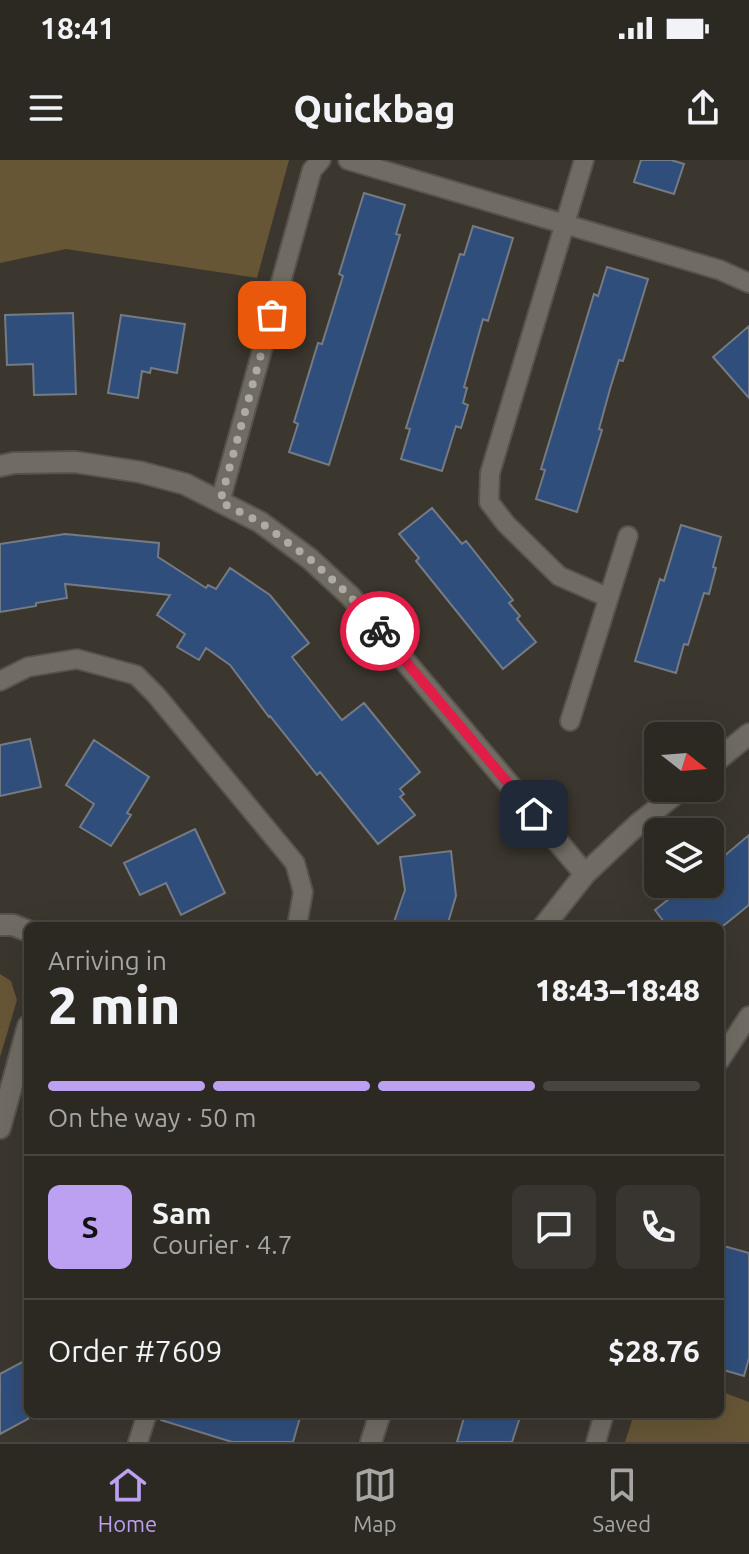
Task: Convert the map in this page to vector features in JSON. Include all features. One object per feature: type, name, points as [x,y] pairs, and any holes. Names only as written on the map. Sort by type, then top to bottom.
[{"type":"street","points":[[0,466],[75,462],[140,472],[185,484],[260,522],[310,559],[350,596],[585,874]]},
{"type":"street","points":[[724,756],[747,740]]},
{"type":"street","points":[[547,922],[585,874],[666,802]]},
{"type":"street","points":[[0,925],[24,929]]},
{"type":"street","points":[[0,1128],[24,1041]]},
{"type":"street","points":[[371,1442],[379,1418]]},
{"type":"lane","points":[[220,502],[312,170],[321,160]]},
{"type":"lane","points":[[348,160],[720,270],[749,283]]},
{"type":"lane","points":[[584,160],[490,473],[489,502],[506,524],[559,576],[607,597]]},
{"type":"lane","points":[[570,721],[628,536]]},
{"type":"lane","points":[[0,681],[28,667],[77,659],[136,675],[295,863],[303,892],[298,922]]},
{"type":"lane","points":[[724,1054],[749,1016]]},
{"type":"lane","points":[[138,1442],[146,1418]]},
{"type":"lane","points":[[596,1442],[603,1418]]},
{"type":"shaded area","points":[[0,160],[289,160],[257,278],[66,249],[0,263]]},
{"type":"shaded area","points":[[0,974],[11,981],[17,1000],[0,1057]]},
{"type":"shaded area","points":[[724,1393],[749,1402],[749,1442],[625,1442],[633,1418],[724,1418]]},
{"type":"building","points":[[641,160],[671,160],[684,164],[674,194],[634,182]]},
{"type":"building","points":[[364,193],[405,205],[396,234],[400,235],[329,465],[289,452],[298,424],[294,422],[343,276],[339,274]]},
{"type":"building","points":[[473,226],[513,238],[488,321],[483,319],[464,387],[467,388],[463,403],[468,405],[461,428],[456,426],[442,471],[401,459],[410,429],[406,428],[460,254],[464,255]]},
{"type":"building","points":[[607,267],[648,279],[623,361],[619,360],[610,389],[599,429],[602,430],[577,512],[536,499],[545,470],[541,469],[594,294],[598,296]]},
{"type":"building","points":[[73,313],[76,394],[34,395],[33,364],[7,365],[5,315]]},
{"type":"building","points":[[121,315],[185,324],[177,373],[151,368],[150,373],[142,371],[138,398],[108,393]]},
{"type":"building","points":[[749,326],[749,398],[713,357]]},
{"type":"building","points":[[432,508],[462,544],[466,541],[513,600],[509,603],[520,616],[517,619],[536,642],[503,669],[416,561],[419,558],[399,534]]},
{"type":"building","points":[[681,525],[721,537],[709,594],[704,593],[676,673],[635,661],[660,579],[664,581]]},
{"type":"building","points":[[65,534],[159,543],[158,557],[206,588],[208,585],[216,589],[230,568],[270,595],[309,643],[292,657],[342,720],[364,703],[420,772],[400,789],[404,794],[400,797],[415,815],[378,844],[320,772],[317,775],[269,717],[230,665],[206,648],[199,660],[177,647],[185,634],[157,615],[170,595],[65,584],[67,598],[0,612],[0,544]]},
{"type":"building","points":[[30,739],[41,787],[0,796],[0,745]]},
{"type":"building","points":[[94,740],[149,777],[127,813],[131,815],[111,846],[80,827],[94,804],[66,785]]},
{"type":"building","points":[[195,829],[225,893],[181,915],[166,883],[140,895],[124,863]]},
{"type":"building","points":[[749,835],[749,905],[724,925],[724,922],[664,922],[655,910],[670,898],[724,898],[724,856]]},
{"type":"building","points":[[451,851],[456,896],[448,922],[394,922],[405,890],[400,857]]},
{"type":"building","points":[[724,1246],[749,1253],[749,1358],[744,1376],[724,1370]]},
{"type":"building","points":[[24,1361],[24,1418],[28,1419],[0,1434],[0,1374]]},
{"type":"building","points":[[300,1418],[293,1442],[232,1442],[161,1420]]},
{"type":"building","points":[[464,1418],[520,1418],[512,1442],[457,1442]]},
{"type":"way so far","points":[[272,315],[220,502],[260,522],[310,559],[350,596],[380,631]]},
{"type":"route","points":[[380,631],[534,814]]}]
